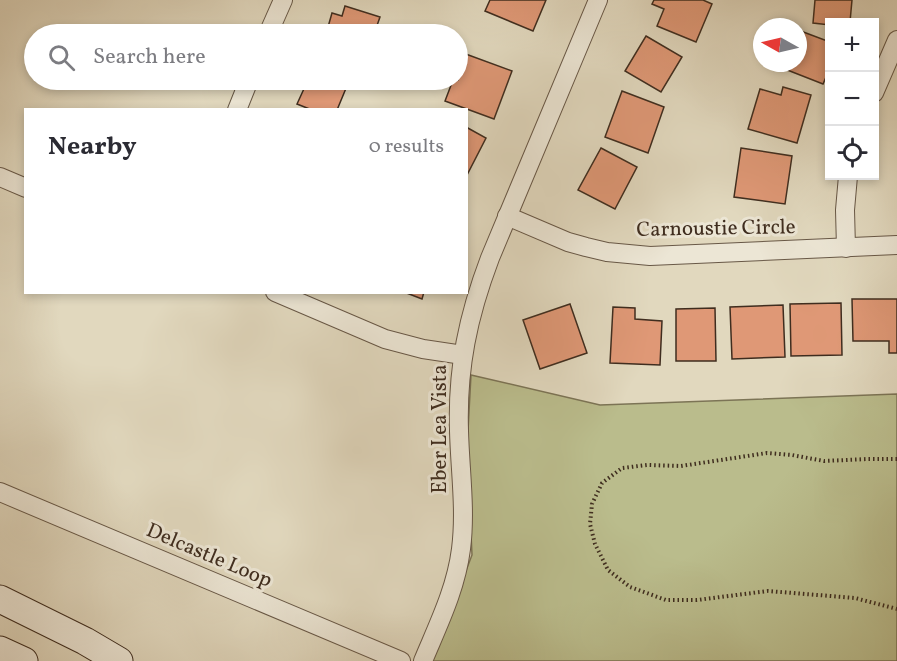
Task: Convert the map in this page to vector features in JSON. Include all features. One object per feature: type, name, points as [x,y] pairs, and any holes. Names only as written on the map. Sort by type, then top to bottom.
[{"type":"street","points":[[272,24],[283,0]]},
{"type":"street","name":"Eber Lea Vista","points":[[423,661],[451,592],[461,550],[464,522],[459,399],[463,355],[478,289],[598,0]]},
{"type":"street","points":[[879,81],[897,40]]},
{"type":"street","points":[[238,108],[245,90]]},
{"type":"street","points":[[0,177],[24,187]]},
{"type":"street","points":[[846,248],[845,210],[848,180]]},
{"type":"street","name":"Carnoustie Circle","points":[[507,216],[586,248],[650,256],[897,246]]},
{"type":"street","points":[[280,294],[385,339],[423,349],[463,355]]},
{"type":"street","name":"Delcastle Loop","points":[[0,492],[401,661]]},
{"type":"street","points":[[0,599],[85,641],[118,661]]},
{"type":"street","points":[[0,650],[24,661]]},
{"type":"path","points":[[897,459],[824,461],[766,453],[681,466],[647,465],[622,468],[602,483],[592,504],[590,524],[595,544],[608,570],[630,586],[666,600],[697,600],[768,591],[855,598],[897,609]]},
{"type":"green space","points":[[471,375],[600,405],[897,394],[897,661],[432,661],[472,555],[467,449]]},
{"type":"building","points":[[490,0],[546,0],[533,31],[485,11]]},
{"type":"building","points":[[654,0],[703,0],[712,4],[696,42],[657,26],[664,9],[652,4]]},
{"type":"building","points":[[815,0],[852,0],[850,18],[825,18],[825,24],[813,23]]},
{"type":"building","points":[[345,6],[380,17],[378,24],[329,24],[332,13],[342,16]]},
{"type":"building","points":[[807,33],[825,40],[823,84],[792,72],[807,72]]},
{"type":"building","points":[[646,36],[682,57],[661,92],[625,71]]},
{"type":"building","points":[[468,55],[512,71],[494,119],[445,101],[449,90],[468,90]]},
{"type":"building","points":[[783,87],[811,95],[797,143],[748,129],[760,89],[781,95]]},
{"type":"building","points":[[303,90],[345,90],[338,108],[307,108],[297,104]]},
{"type":"building","points":[[622,91],[664,107],[648,153],[605,137]]},
{"type":"building","points":[[468,128],[486,138],[468,173]]},
{"type":"building","points":[[601,148],[637,167],[615,209],[578,190]]},
{"type":"building","points":[[741,148],[792,156],[785,204],[734,197]]},
{"type":"building","points":[[409,294],[423,294],[422,299]]},
{"type":"building","points":[[852,299],[897,299],[897,353],[889,353],[889,341],[853,341]]},
{"type":"building","points":[[841,303],[842,355],[791,356],[790,304]]},
{"type":"building","points":[[570,304],[587,353],[540,369],[523,320]]},
{"type":"building","points":[[783,305],[785,357],[732,359],[730,307]]},
{"type":"building","points":[[613,307],[635,308],[635,319],[662,321],[660,365],[610,363]]},
{"type":"building","points":[[715,308],[716,361],[676,361],[676,309]]}]
